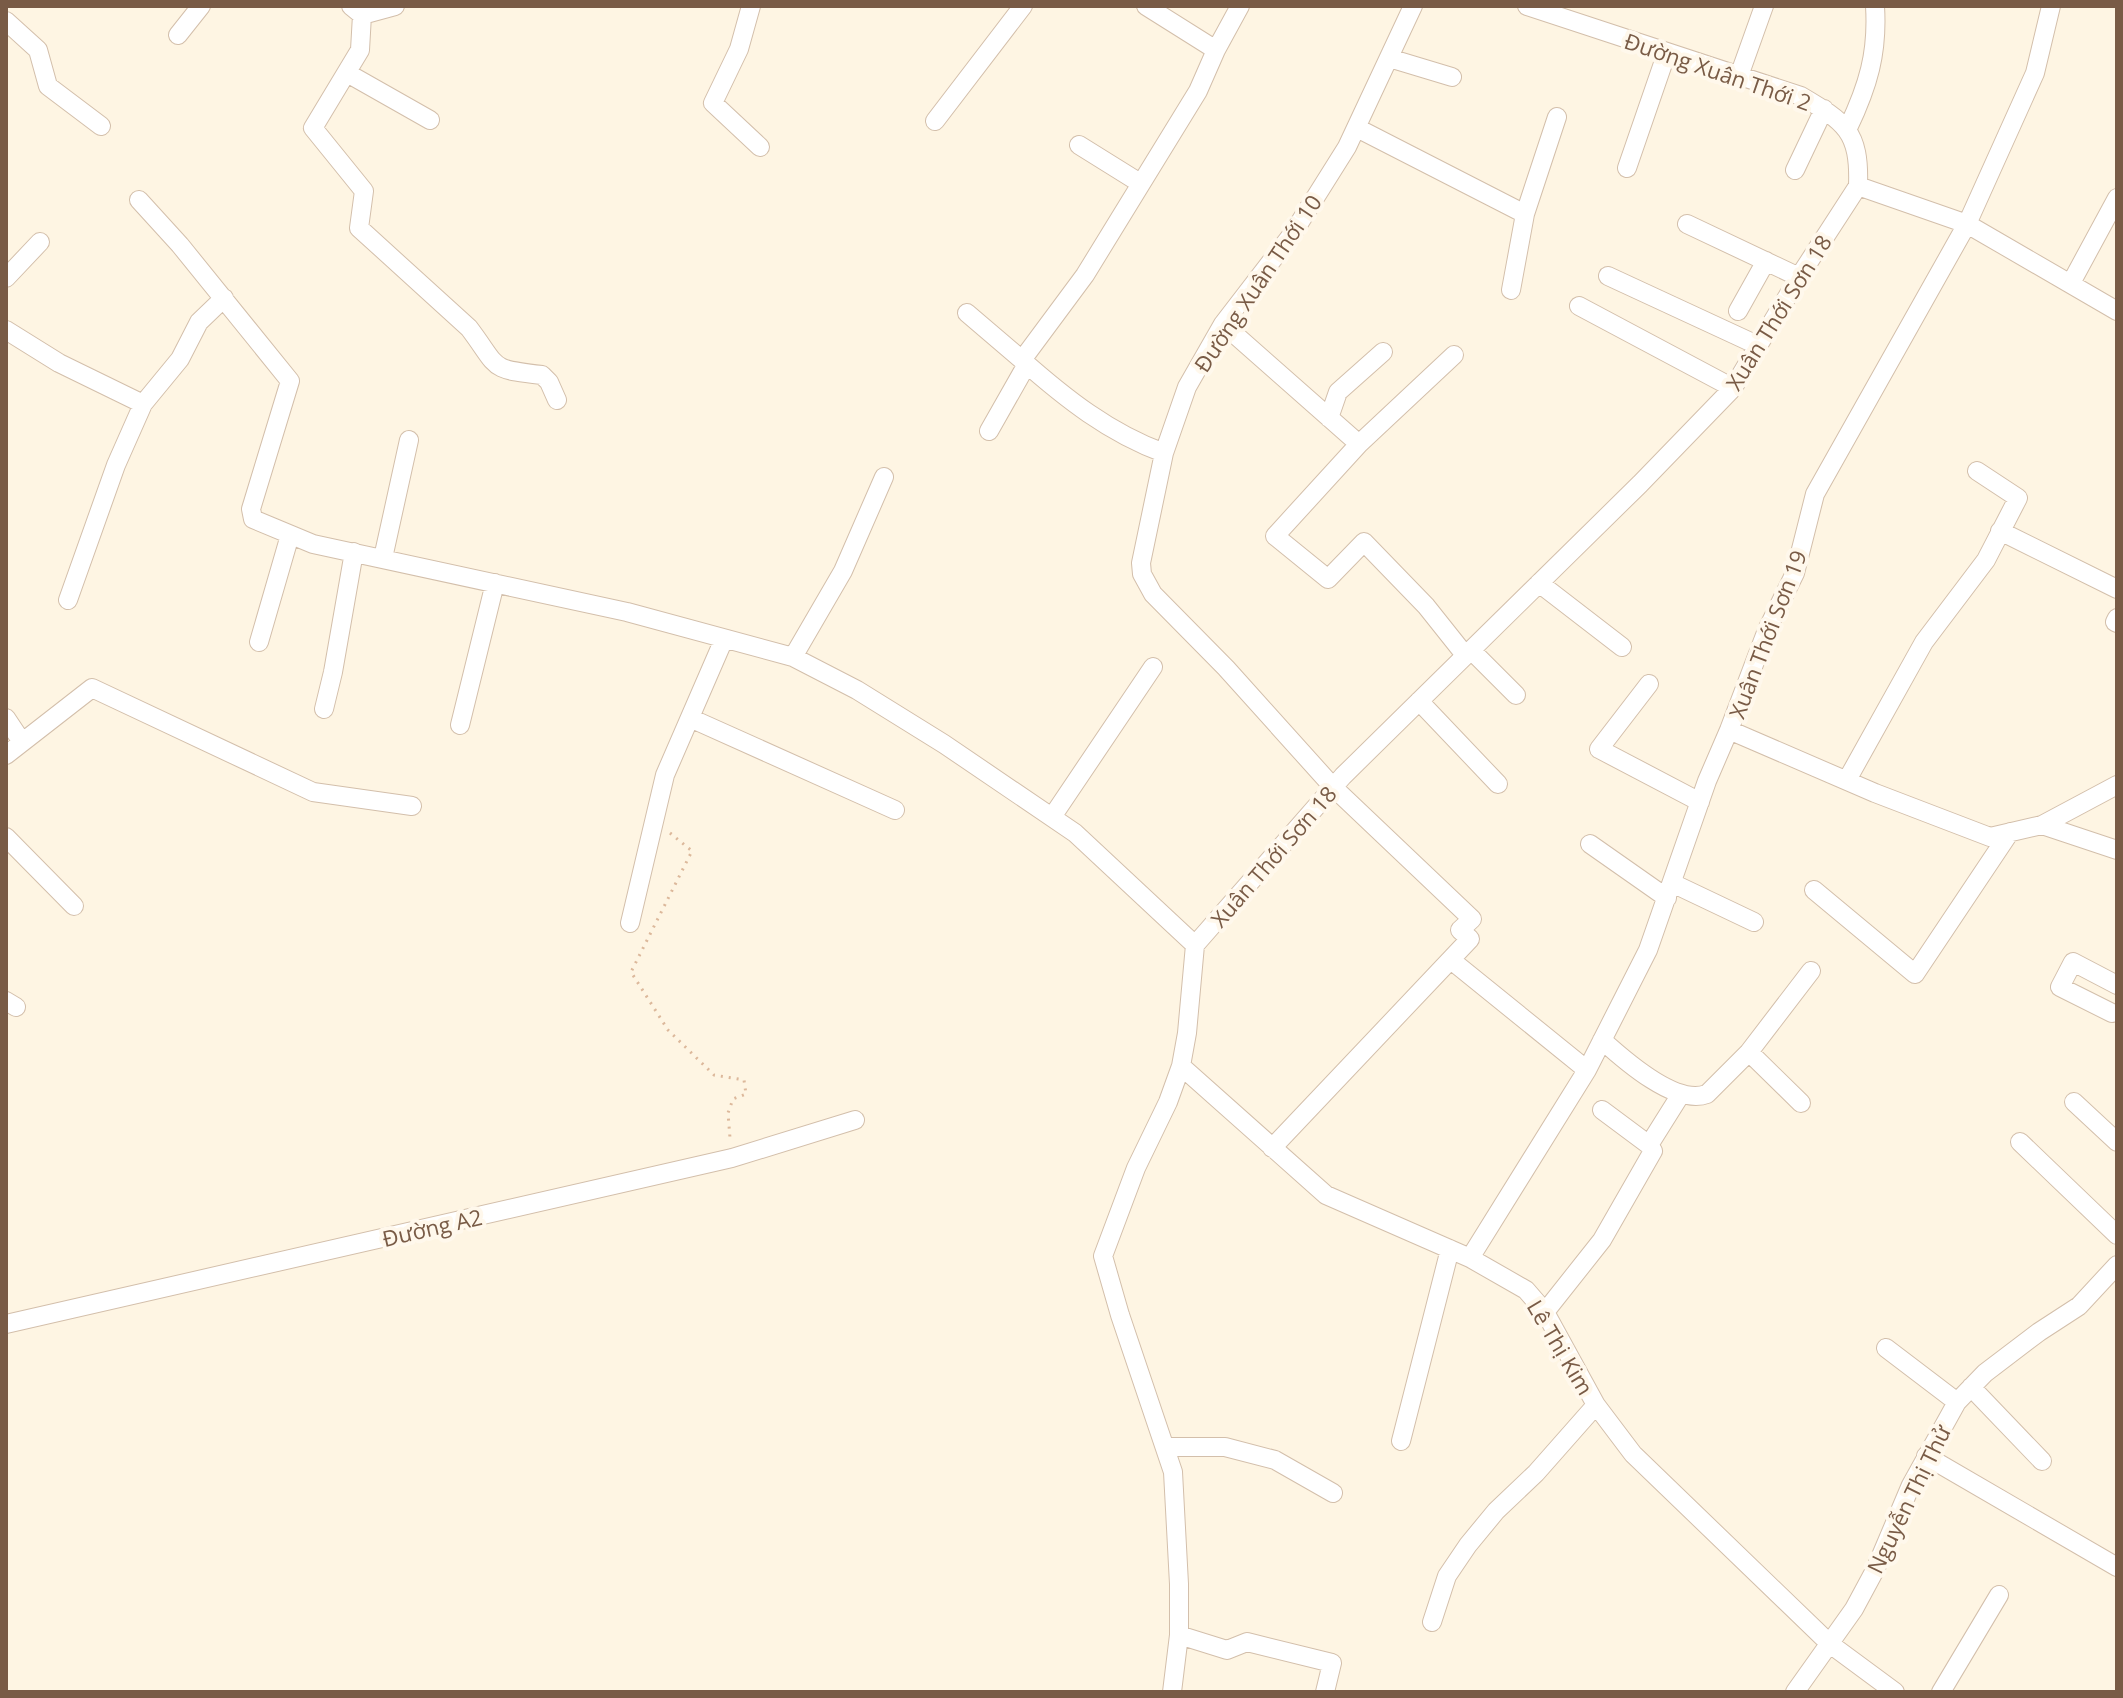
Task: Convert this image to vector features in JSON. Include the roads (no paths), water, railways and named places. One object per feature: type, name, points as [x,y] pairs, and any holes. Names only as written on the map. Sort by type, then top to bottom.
[{"type":"street","points":[[178,35],[201,6]]},
{"type":"street","points":[[395,6],[357,11],[360,50],[313,128],[364,191],[359,228],[469,328],[498,367],[517,374],[542,375],[549,382],[557,400]]},
{"type":"street","points":[[751,6],[739,49],[713,103],[760,147]]},
{"type":"street","points":[[935,121],[1023,6]]},
{"type":"street","points":[[1146,6],[1216,50]]},
{"type":"street","points":[[989,431],[1025,362],[1085,275],[1198,91],[1240,6]]},
{"type":"street","name":"Đường Xuân Thới 10","points":[[1413,6],[1357,128],[1293,233],[1223,324],[1187,387],[1164,453],[1143,552],[1142,574],[1153,594],[1226,668],[1333,787],[1472,919],[1460,930],[1470,939],[1451,960]]},
{"type":"street","points":[[1739,76],[1764,6]]},
{"type":"street","points":[[1875,6],[1873,65],[1868,85],[1848,128],[1856,149],[1858,186],[1967,224],[2117,311]]},
{"type":"street","name":"Xuân Thới Sơn 19","points":[[1470,1258],[1587,1070],[1648,950],[1700,802],[1767,630],[1795,573],[1815,494],[1967,224],[2035,73],[2051,6]]},
{"type":"street","name":"Đường Xuân Thới 2","points":[[1538,8],[1801,96],[1848,128]]},
{"type":"street","points":[[6,21],[38,50],[48,86],[101,126]]},
{"type":"street","points":[[1627,168],[1667,52]]},
{"type":"street","points":[[1389,58],[1452,77]]},
{"type":"street","points":[[347,73],[430,120]]},
{"type":"street","points":[[1795,170],[1824,109]]},
{"type":"street","points":[[1511,290],[1525,214],[1557,117]]},
{"type":"street","points":[[1357,128],[1525,214]]},
{"type":"street","points":[[1079,145],[1140,183]]},
{"type":"street","name":"Xuân Thới Sơn 18","points":[[1172,1692],[1179,1635],[1173,1472],[1103,1256],[1136,1168],[1168,1102],[1181,1066],[1195,945],[1333,787],[1733,388],[1858,186]]},
{"type":"street","points":[[2071,283],[2117,198]]},
{"type":"street","points":[[139,200],[180,245],[290,381],[251,509],[253,519],[313,544],[627,612],[793,657],[857,690],[944,744],[1075,833],[1195,945]]},
{"type":"street","points":[[1687,224],[1799,277]]},
{"type":"street","points":[[6,278],[40,242]]},
{"type":"street","points":[[1738,311],[1766,261]]},
{"type":"street","points":[[1608,276],[1757,345]]},
{"type":"street","points":[[68,600],[116,465],[143,404],[180,359],[199,322],[224,298]]},
{"type":"street","points":[[1579,306],[1733,388]]},
{"type":"street","points":[[967,313],[1061,394],[1114,431],[1164,453]]},
{"type":"street","points":[[1223,324],[1359,444]]},
{"type":"street","points":[[6,330],[59,363],[143,404]]},
{"type":"street","points":[[1329,418],[1338,392],[1383,352]]},
{"type":"street","points":[[1454,355],[1359,444],[1275,536],[1328,579],[1364,542],[1468,653],[1516,695]]},
{"type":"street","points":[[383,558],[409,440]]},
{"type":"street","points":[[1847,780],[1924,642],[1986,560],[2018,498],[1977,471]]},
{"type":"street","points":[[793,657],[843,571],[884,477]]},
{"type":"street","points":[[2000,531],[2117,589]]},
{"type":"street","points":[[259,642],[290,535]]},
{"type":"street","points":[[324,709],[354,552]]},
{"type":"street","points":[[460,725],[495,583]]},
{"type":"street","points":[[1539,583],[1622,647]]},
{"type":"street","points":[[630,923],[665,775],[724,639]]},
{"type":"street","points":[[1052,817],[1153,667]]},
{"type":"street","points":[[1649,684],[1599,749],[1700,802]]},
{"type":"street","points":[[6,755],[92,688],[313,792],[412,806]]},
{"type":"street","points":[[1419,701],[1498,784]]},
{"type":"street","points":[[6,718],[22,742]]},
{"type":"street","points":[[690,718],[895,810]]},
{"type":"street","points":[[1729,730],[1990,837],[2042,825],[2117,785]]},
{"type":"street","points":[[2042,825],[2117,850]]},
{"type":"street","points":[[1814,890],[1915,974],[2010,832]]},
{"type":"street","points":[[6,837],[74,906]]},
{"type":"street","points":[[1590,844],[1669,890],[1754,922]]},
{"type":"street","points":[[1272,1148],[1451,960],[1587,1070]]},
{"type":"street","points":[[2112,1013],[2060,987],[2073,962],[2117,985]]},
{"type":"street","points":[[1602,1040],[1645,1075],[1681,1094],[1699,1097],[1707,1094],[1749,1052],[1811,971]]},
{"type":"street","points":[[1749,1052],[1801,1103]]},
{"type":"street","name":"Lê Thị Kim","points":[[1181,1066],[1326,1195],[1470,1258],[1526,1290],[1545,1312],[1596,1405],[1633,1454],[1830,1644],[1895,1692]]},
{"type":"street","points":[[1649,1145],[1681,1094]]},
{"type":"street","points":[[2074,1102],[2117,1142]]},
{"type":"street","points":[[1545,1312],[1602,1240],[1653,1151],[1602,1110]]},
{"type":"street","name":"Đường A2","points":[[6,1324],[732,1158],[855,1120]]},
{"type":"street","points":[[2020,1142],[2117,1235]]},
{"type":"street","points":[[1401,1441],[1450,1249]]},
{"type":"street","name":"Nguyễn Thị Thử","points":[[1803,1689],[1875,1570],[1926,1456],[1957,1402],[2006,1357],[2079,1306],[2117,1265]]},
{"type":"street","points":[[1886,1348],[1957,1402]]},
{"type":"street","points":[[1971,1387],[2042,1461]]},
{"type":"street","points":[[1432,1622],[1447,1576],[1468,1545],[1596,1405]]},
{"type":"street","points":[[1166,1447],[1225,1447],[1275,1460],[1333,1493]]},
{"type":"street","points":[[1926,1456],[2117,1567]]},
{"type":"street","points":[[1941,1692],[1999,1595]]},
{"type":"street","points":[[1179,1635],[1227,1650],[1247,1642],[1332,1663],[1325,1692]]}]
